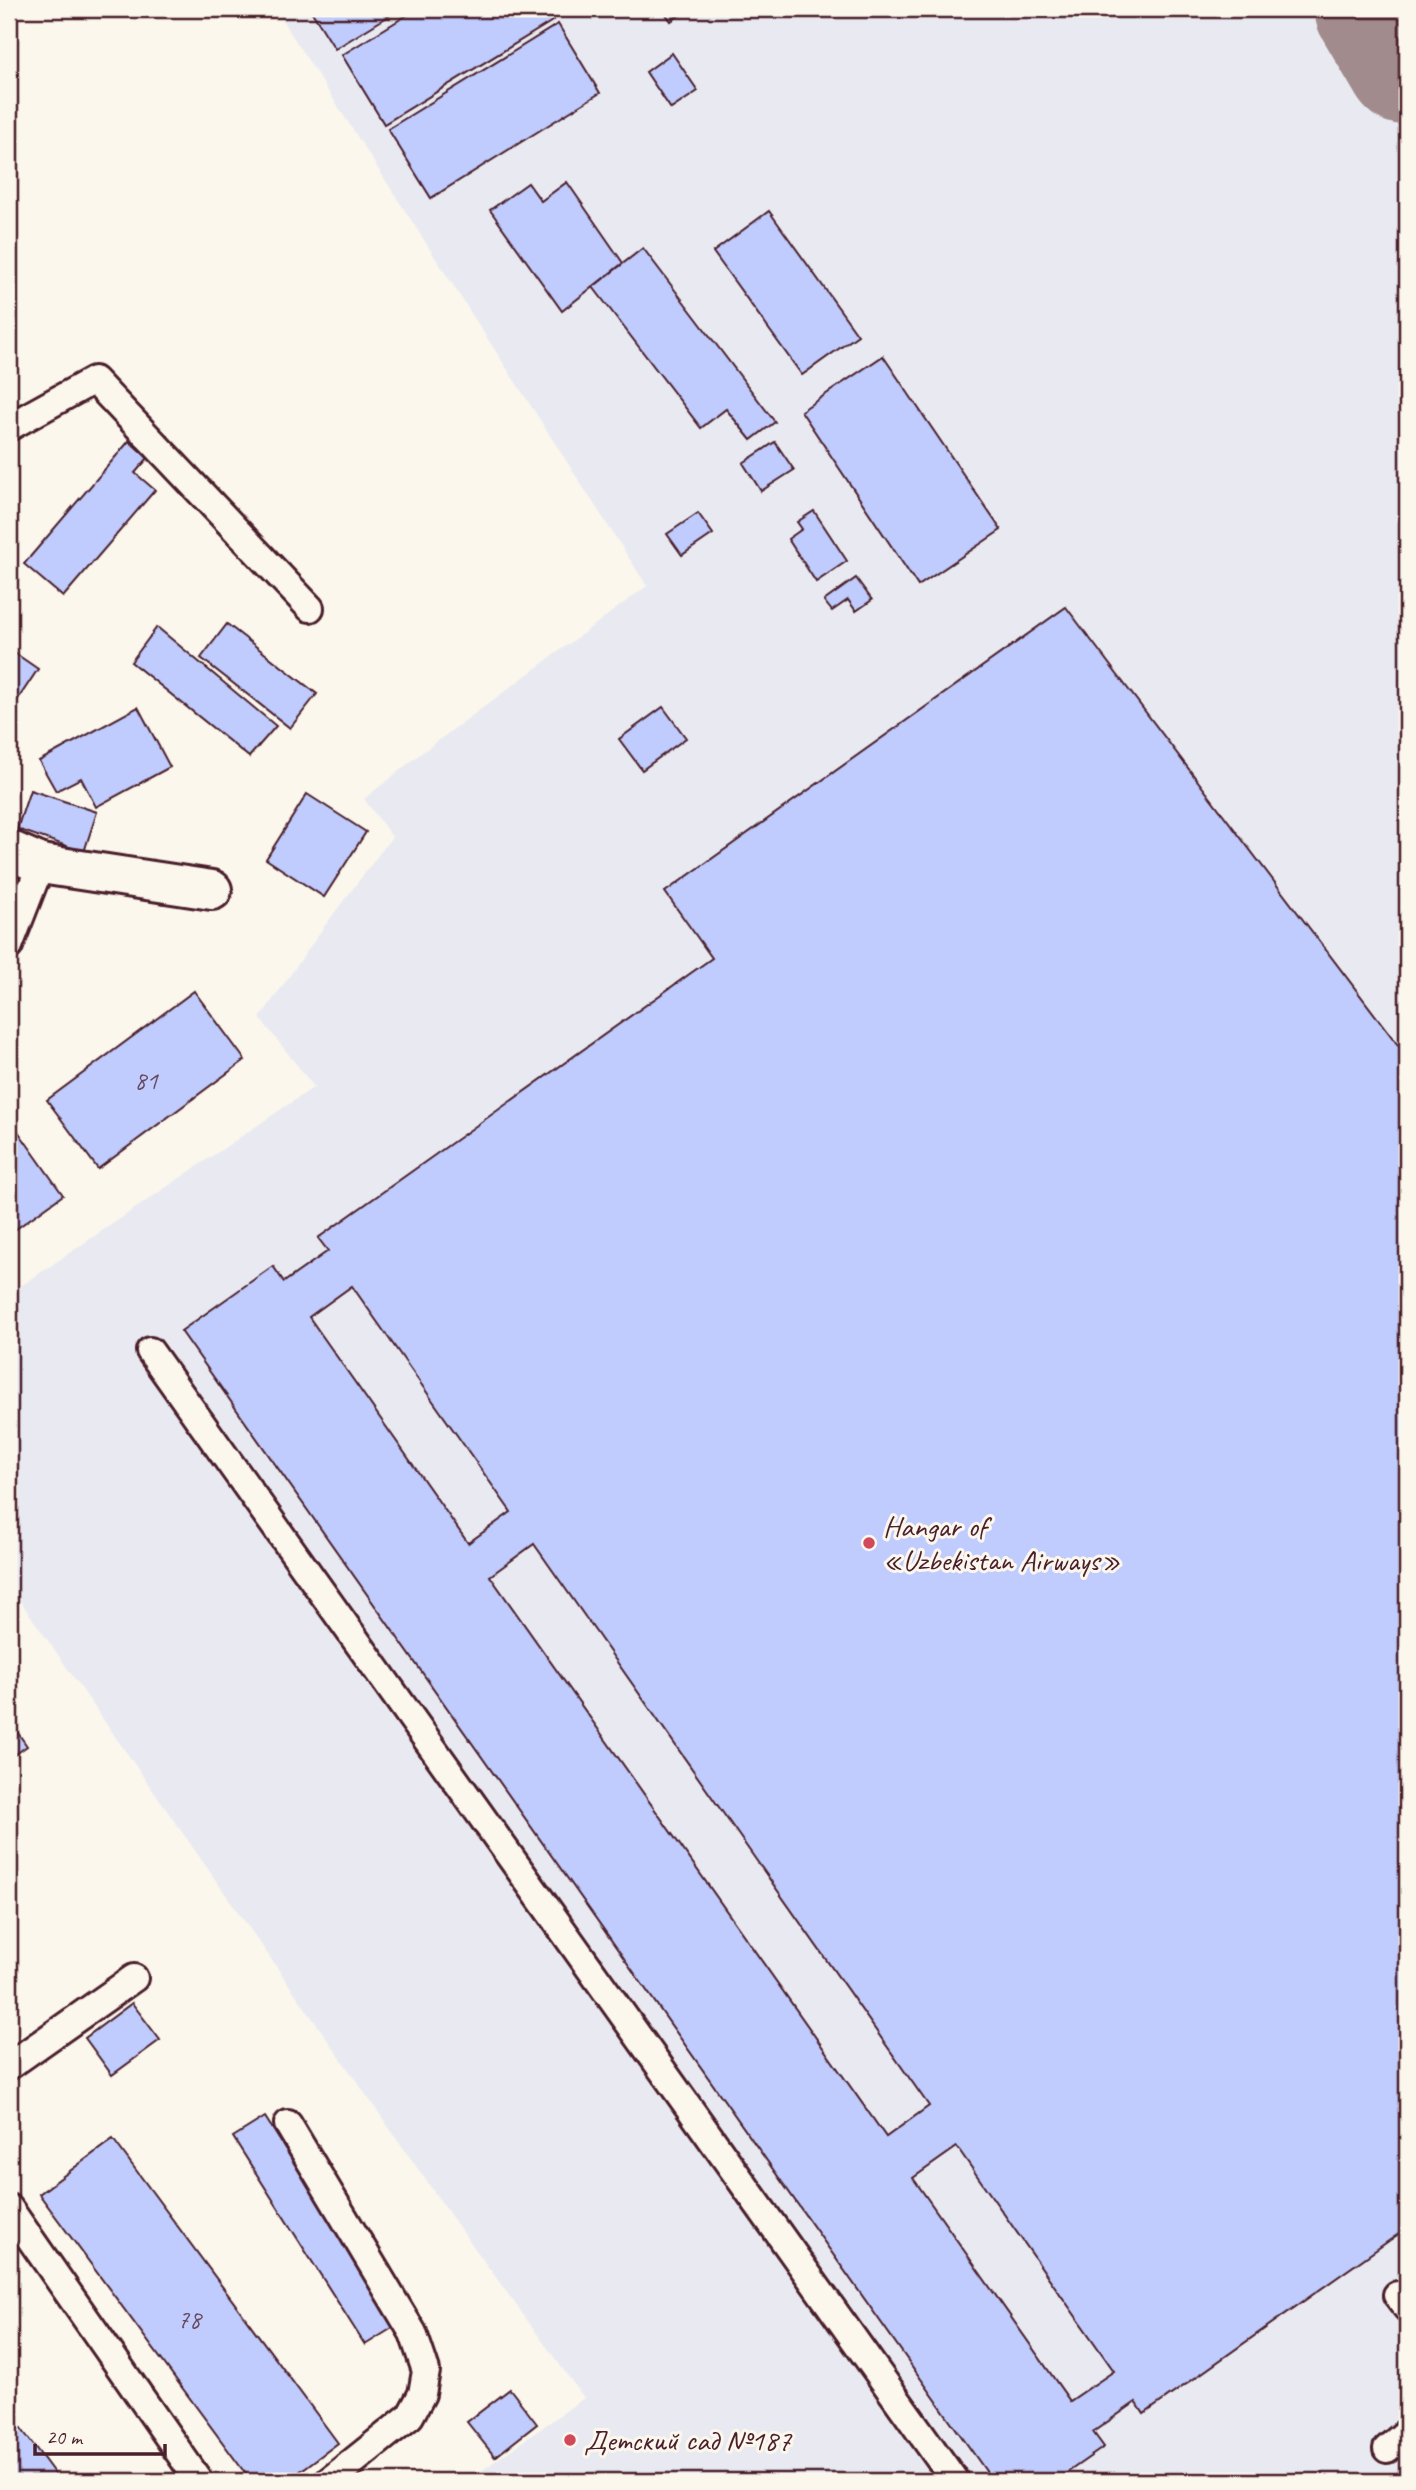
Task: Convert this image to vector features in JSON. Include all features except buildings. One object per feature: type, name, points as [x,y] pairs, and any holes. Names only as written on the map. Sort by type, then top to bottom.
[{"type":"street","points":[[25,857],[212,890]]},
{"type":"lane","points":[[9,427],[94,380],[310,608]]},
{"type":"lane","points":[[9,946],[25,857]]},
{"type":"lane","points":[[150,1351],[954,2481]]},
{"type":"lane","points":[[9,2066],[134,1978]]},
{"type":"lane","points":[[288,2124],[413,2333],[426,2371],[422,2393],[410,2416],[328,2481]]},
{"type":"lane","points":[[9,2208],[198,2481]]},
{"type":"lane","points":[[1387,2449],[1407,2432]]},
{"type":"shaded area","points":[[275,9],[1407,9],[1407,2481],[467,2481],[584,2398],[451,2216],[9,1585],[9,1294],[314,1087],[260,1018],[392,837],[364,799],[424,751],[647,586]]},
{"type":"taxiway","points":[[1373,9],[1407,67]]},
{"type":"place","name":"Hangar of «Uzbekistan Airways»","points":[[869,1543]]},
{"type":"place","name":"Детский сад №187","points":[[570,2440]]}]
